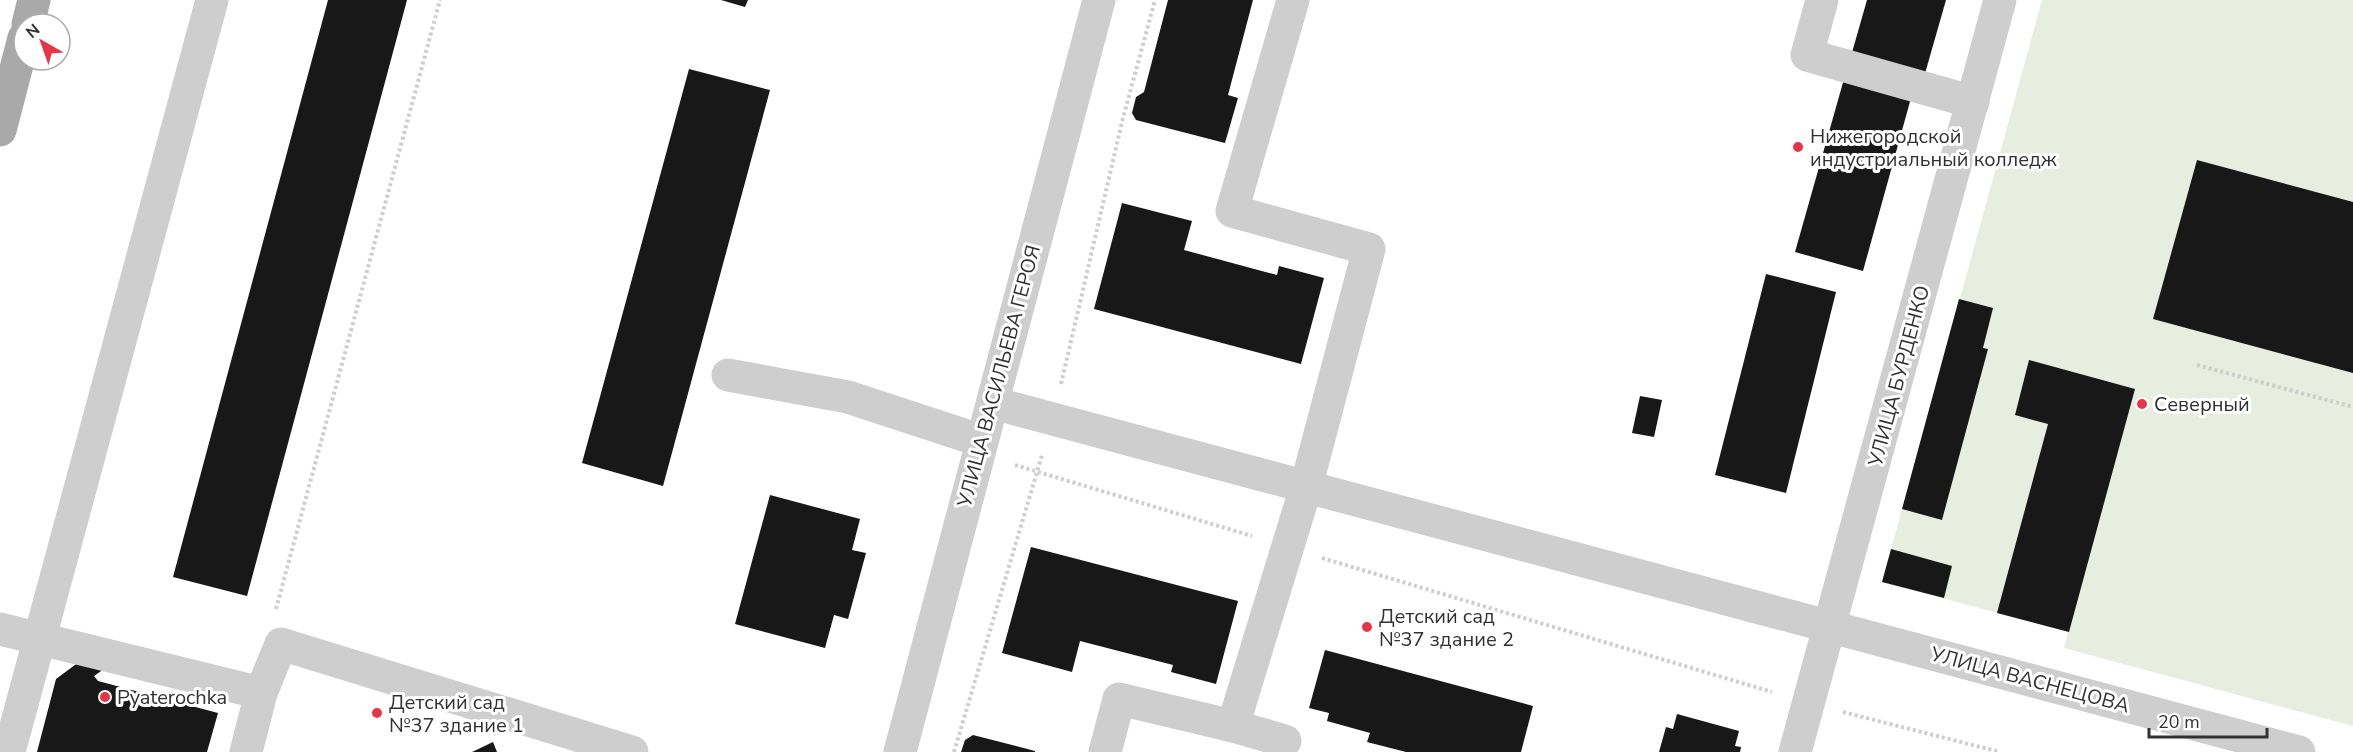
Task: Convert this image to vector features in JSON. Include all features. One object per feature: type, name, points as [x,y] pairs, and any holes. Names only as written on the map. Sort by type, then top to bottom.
[{"type":"main road","points":[[0,130],[15,72]]},
{"type":"street","points":[[9,752],[212,0]]},
{"type":"street","name":"УЛИЦА ВАСИЛЬЕВА ГЕРОЯ","points":[[900,752],[1100,0]]},
{"type":"street","points":[[1233,726],[1306,487],[1369,249],[1232,211],[1293,0]]},
{"type":"street","points":[[1822,0],[1807,55],[1973,102]]},
{"type":"street","name":"УЛИЦА БУРДЕНКО","points":[[1794,752],[1831,626],[2001,0]]},
{"type":"street","points":[[728,375],[848,397],[979,449]]},
{"type":"street","name":"УЛИЦА ВАСНЕЦОВА","points":[[993,403],[1831,626],[2264,747],[2299,752]]},
{"type":"street","points":[[0,629],[261,693]]},
{"type":"street","points":[[246,752],[261,693],[280,644],[632,752]]},
{"type":"street","points":[[1105,752],[1119,699],[1285,741]]},
{"type":"path","points":[[280,644],[273,621],[440,0]]},
{"type":"path","points":[[954,752],[1053,419],[1122,122],[1155,0]]},
{"type":"path","points":[[2197,365],[2353,407]]},
{"type":"path","points":[[979,449],[1038,470],[1286,547],[1808,703],[2000,752]]},
{"type":"green space","name":"Северный","points":[[2042,0],[2353,0],[2353,726],[2064,648],[2068,632],[1882,582]]},
{"type":"building","points":[[328,0],[407,0],[247,596],[173,577]]},
{"type":"building","points":[[721,0],[748,0],[745,7]]},
{"type":"building","points":[[1168,0],[1253,0],[1228,95],[1238,98],[1225,143],[1136,120],[1132,113],[1136,97],[1144,92]]},
{"type":"building","points":[[1867,0],[1946,0],[1924,77],[1851,56]]},
{"type":"building","points":[[689,69],[770,90],[663,486],[582,463]]},
{"type":"building","points":[[1844,79],[1911,98],[1863,271],[1795,252]]},
{"type":"building","points":[[2197,160],[2353,202],[2353,373],[2153,319]]},
{"type":"building","points":[[1122,203],[1192,221],[1184,250],[1277,275],[1279,266],[1324,278],[1301,364],[1094,309]]},
{"type":"building","points":[[1766,274],[1836,292],[1786,493],[1715,475]]},
{"type":"building","points":[[1959,299],[1993,308],[1983,348],[1988,349],[1942,520],[1902,509]]},
{"type":"building","points":[[2029,360],[2135,389],[2069,632],[1997,613],[2048,424],[2015,415]]},
{"type":"building","points":[[1640,396],[1662,400],[1654,437],[1632,433]]},
{"type":"building","points":[[770,495],[860,519],[852,550],[866,553],[848,619],[834,615],[825,648],[735,624]]},
{"type":"building","points":[[1031,547],[1238,601],[1216,684],[1171,672],[1173,665],[1080,641],[1072,672],[1002,653]]},
{"type":"building","points":[[1891,549],[1952,566],[1944,598],[1882,582]]},
{"type":"building","points":[[1325,650],[1533,706],[1521,752],[1406,752],[1367,742],[1370,733],[1327,721],[1329,713],[1309,708]]},
{"type":"building","name":"Pyaterochka","points":[[91,653],[104,669],[94,676],[98,681],[218,713],[207,752],[37,752],[56,679]]},
{"type":"building","points":[[1677,714],[1739,731],[1735,746],[1741,747],[1740,752],[1659,752],[1666,727],[1673,729]]},
{"type":"building","points":[[973,735],[1035,752],[961,752],[965,740]]},
{"type":"building","points":[[493,742],[497,752],[472,752]]},
{"type":"place","name":"Нижегородской индустриальный колледж","points":[[1798,147]]},
{"type":"place","name":"Северный","points":[[2142,404]]},
{"type":"place","name":"Детский сад №37 здание 2","points":[[1367,627]]},
{"type":"place","name":"Pyaterochka","points":[[105,697]]},
{"type":"place","name":"Детский сад №37 здание 1","points":[[377,713]]}]
